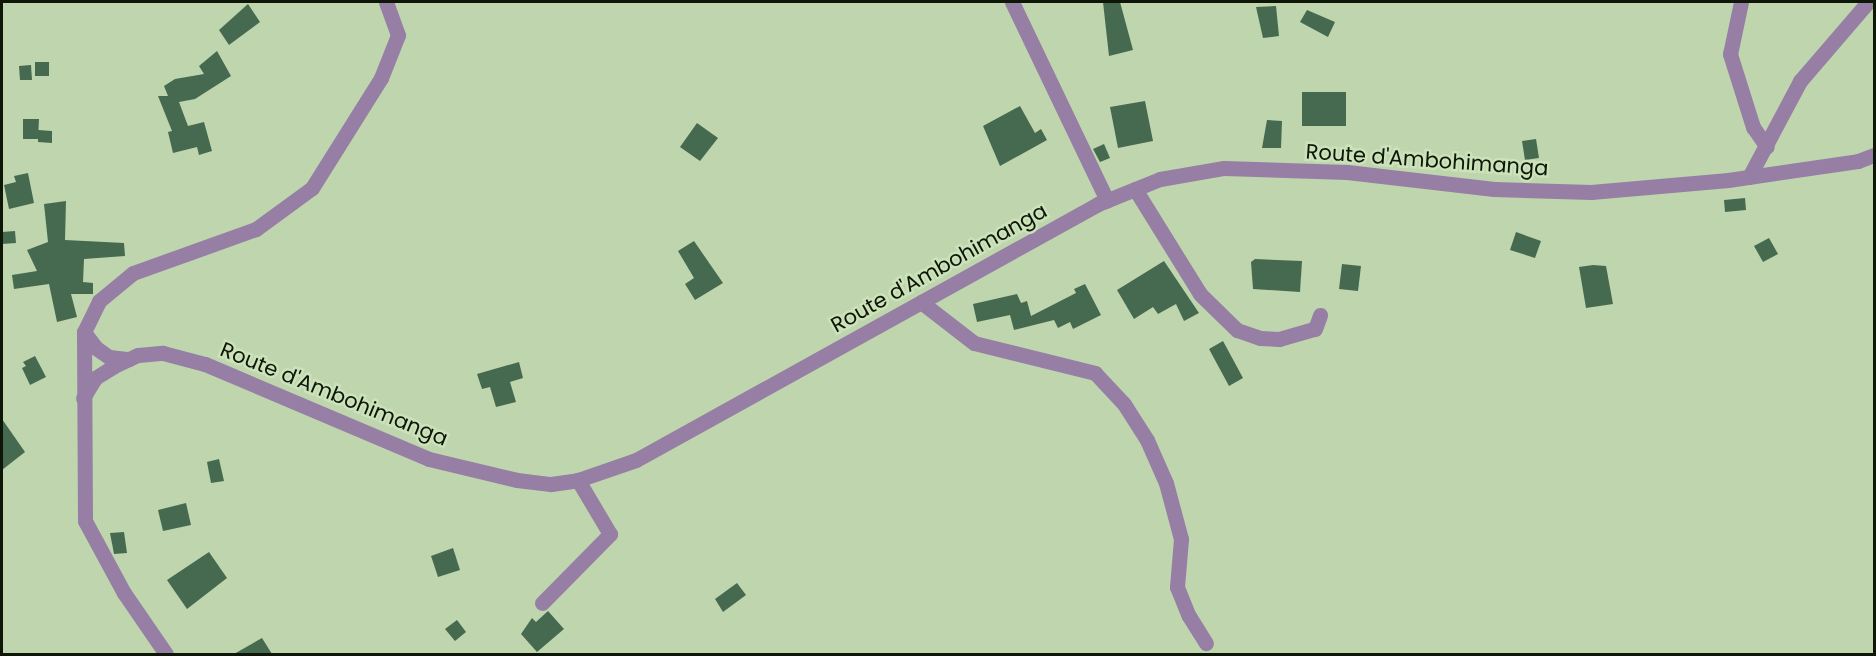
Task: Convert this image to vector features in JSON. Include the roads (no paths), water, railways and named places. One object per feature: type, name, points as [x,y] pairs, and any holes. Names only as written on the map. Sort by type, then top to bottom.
[{"type":"street","points":[[166,654],[124,593],[85,521],[84,332],[99,301],[134,273],[256,229],[312,188],[381,78],[398,35],[386,2]]},
{"type":"street","points":[[1012,2],[1107,200]]},
{"type":"street","points":[[1741,2],[1730,54],[1753,127],[1767,147]]},
{"type":"street","points":[[1749,177],[1767,147],[1800,81],[1868,2]]},
{"type":"street","name":"Route d'Ambohimanga","points":[[83,398],[95,378],[129,359],[163,353],[206,364],[429,459],[517,480],[550,484],[578,480],[636,460],[1107,200],[1160,179],[1224,168],[1347,172],[1494,189],[1591,192],[1749,177],[1857,161],[1875,155]]},
{"type":"street","points":[[1135,189],[1200,294],[1237,330],[1260,338],[1279,339],[1315,329],[1320,315]]},
{"type":"street","points":[[921,302],[974,343],[1095,373],[1124,404],[1147,440],[1166,483],[1181,539],[1177,587],[1206,643]]},
{"type":"street","points":[[84,332],[96,348],[109,357],[129,359]]},
{"type":"street","points":[[542,603],[610,534],[578,480]]}]
